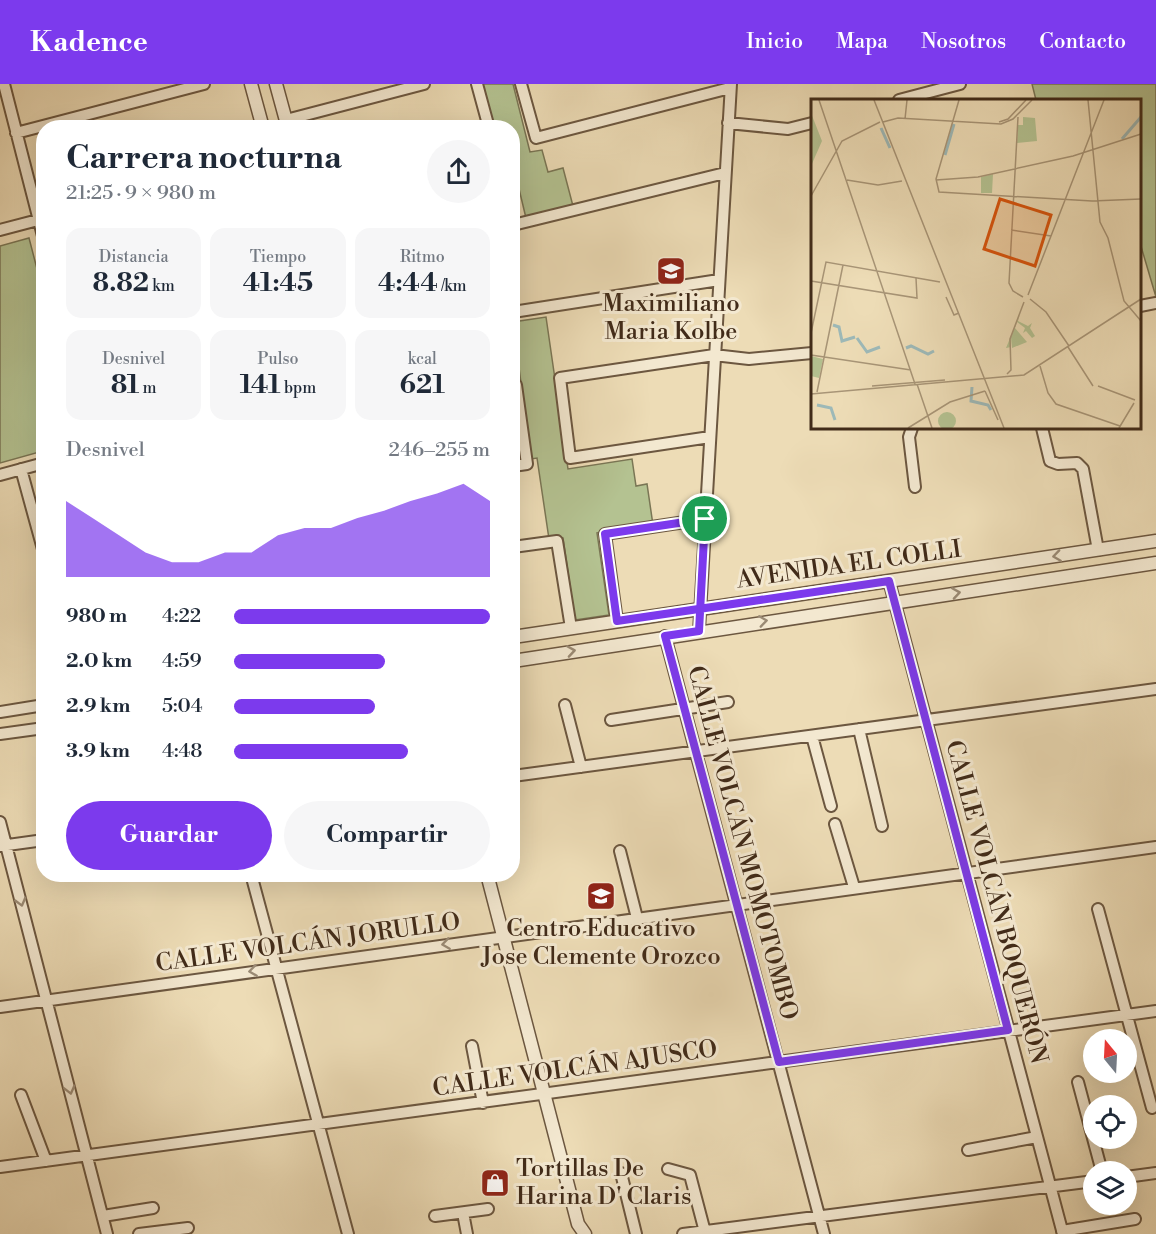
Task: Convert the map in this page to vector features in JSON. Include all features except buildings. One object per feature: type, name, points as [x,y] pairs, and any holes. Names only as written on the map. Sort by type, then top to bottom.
[{"type":"street","points":[[4,84],[36,212]]},
{"type":"street","points":[[66,120],[204,84]]},
{"type":"street","points":[[251,84],[260,120]]},
{"type":"street","points":[[276,84],[286,120]]},
{"type":"street","points":[[301,120],[424,84]]},
{"type":"street","points":[[477,84],[487,120]]},
{"type":"street","points":[[521,84],[536,138],[731,86],[699,631]]},
{"type":"street","points":[[903,99],[960,84]]},
{"type":"street","points":[[728,123],[788,129],[811,123]]},
{"type":"street","points":[[16,133],[36,128]]},
{"type":"street","points":[[520,223],[725,173]]},
{"type":"street","points":[[0,230],[36,221]]},
{"type":"street","points":[[520,311],[719,280]]},
{"type":"street","points":[[1141,306],[1156,303]]},
{"type":"street","points":[[710,437],[570,458],[560,378],[714,355],[749,360],[811,353]]},
{"type":"street","points":[[520,418],[527,464],[520,465]]},
{"type":"street","points":[[912,429],[909,437],[915,487]]},
{"type":"street","points":[[1042,429],[1050,461],[1058,464],[1074,462],[1082,466],[1098,550]]},
{"type":"street","points":[[0,475],[36,466]]},
{"type":"street","points":[[21,469],[36,523]]},
{"type":"street","points":[[617,621],[605,534],[705,519]]},
{"type":"street","points":[[520,546],[557,541],[571,628]]},
{"type":"street","name":"AVENIDA EL COLLI","points":[[520,636],[1156,541]]},
{"type":"street","name":"AVENIDA EL COLLI","points":[[520,660],[1156,563]]},
{"type":"street","name":"CALLE VOLCÁN BOQUERÓN","points":[[889,581],[1063,1233]]},
{"type":"street","name":"CALLE VOLCÁN MOMOTOMBO","points":[[665,636],[824,1234]]},
{"type":"street","points":[[520,775],[1156,689]]},
{"type":"street","points":[[612,720],[728,702]]},
{"type":"street","points":[[565,705],[581,767]]},
{"type":"street","points":[[0,712],[36,706]]},
{"type":"street","points":[[0,734],[36,729]]},
{"type":"street","points":[[859,729],[882,826]]},
{"type":"street","points":[[812,736],[831,806]]},
{"type":"street","points":[[0,822],[3,845],[107,1234]]},
{"type":"street","points":[[835,824],[854,887]]},
{"type":"street","points":[[3,845],[36,841]]},
{"type":"street","name":"CALLE VOLCÁN JORULLO","points":[[0,1007],[1156,847]]},
{"type":"street","points":[[620,851],[636,918]]},
{"type":"street","points":[[253,882],[348,1234]]},
{"type":"street","points":[[489,882],[580,1231]]},
{"type":"street","points":[[1098,909],[1152,1108]]},
{"type":"street","name":"CALLE VOLCÁN AJUSCO","points":[[0,1167],[1156,1011]]},
{"type":"street","points":[[472,1046],[483,1103]]},
{"type":"street","points":[[1078,1082],[1099,1161]]},
{"type":"street","points":[[21,1095],[46,1161]]},
{"type":"street","points":[[968,1150],[1037,1137]]},
{"type":"street","points":[[668,1169],[690,1175],[705,1232]]},
{"type":"street","points":[[621,1173],[636,1234]]},
{"type":"street","points":[[1137,1176],[1156,1173]]},
{"type":"street","points":[[683,1234],[1083,1182]]},
{"type":"street","points":[[103,1216],[153,1208]]},
{"type":"street","points":[[435,1216],[488,1209]]},
{"type":"street","points":[[463,1213],[467,1234]]},
{"type":"street","points":[[1063,1233],[1136,1219]]},
{"type":"street","points":[[139,1234],[188,1228]]},
{"type":"green space","points":[[480,84],[513,84],[530,152],[542,150],[548,172],[563,168],[573,206],[526,218],[520,193],[520,120],[489,120]]},
{"type":"green space","points":[[1032,84],[1156,84],[1156,297],[1141,246],[1141,99],[1036,99]]},
{"type":"green space","points":[[29,238],[36,265],[36,453],[0,463],[0,246]]},
{"type":"green space","points":[[546,317],[568,469],[632,459],[636,486],[647,484],[653,525],[597,533],[609,615],[575,620],[563,538],[549,539],[537,458],[531,459],[520,375],[520,321]]},
{"type":"place","name":"Maximiliano Maria Kolbe","points":[[671,271]]},
{"type":"place","name":"Centro Educativo Jose Clemente Orozco","points":[[601,896]]},
{"type":"place","name":"Tortillas De Harina D' Claris","points":[[495,1183]]},
{"type":"route","points":[[705,519],[605,534],[617,621],[700,609],[889,581],[1008,1030],[779,1062],[665,636],[699,631],[700,609],[704,533],[705,519]]}]
